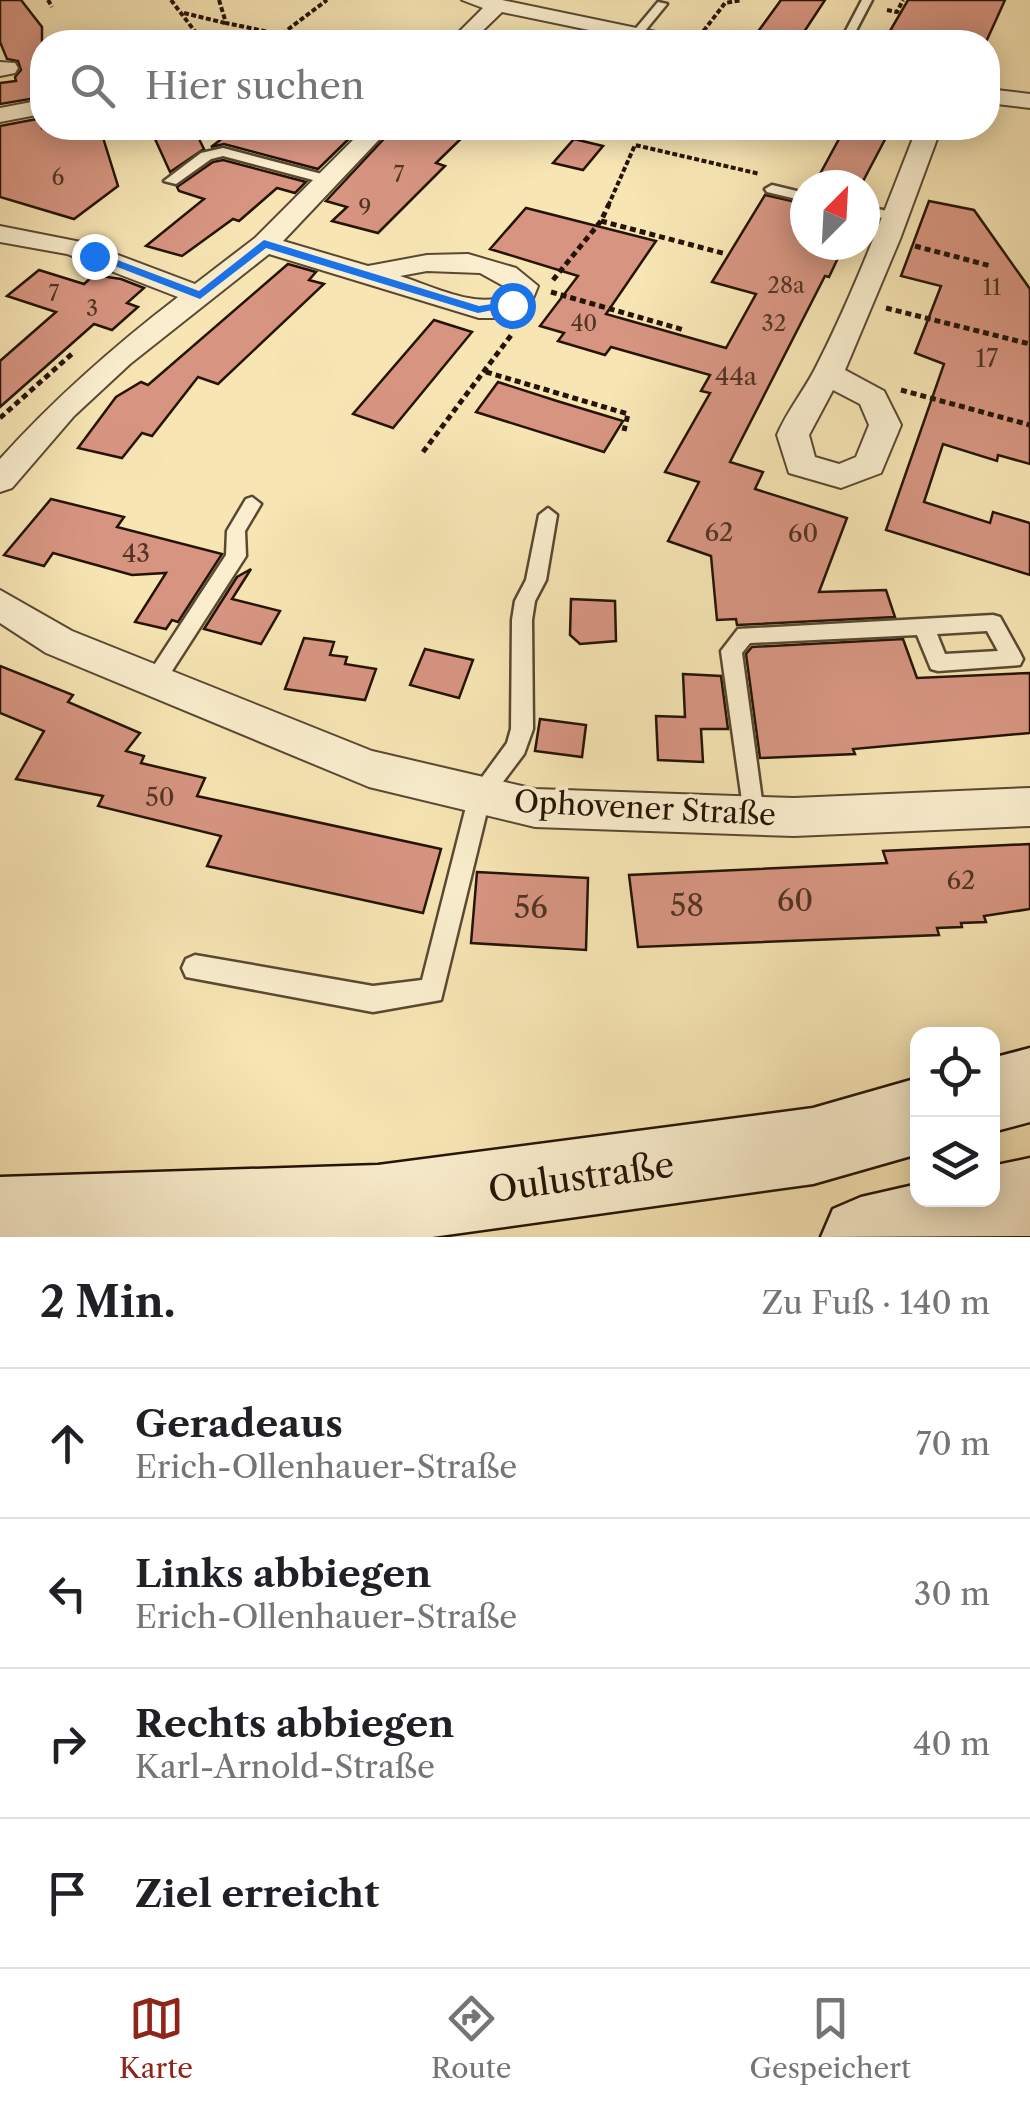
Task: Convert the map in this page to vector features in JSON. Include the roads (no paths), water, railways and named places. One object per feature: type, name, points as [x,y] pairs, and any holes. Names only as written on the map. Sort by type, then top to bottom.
[{"type":"main road","points":[[1000,1094],[1030,1085]]},
{"type":"main road","name":"Oulustraße","points":[[0,1216],[378,1204],[813,1146],[914,1117]]},
{"type":"main road","points":[[861,1237],[1030,1197]]},
{"type":"street","points":[[472,0],[616,30]]},
{"type":"street","points":[[471,30],[498,6]]},
{"type":"street","points":[[1000,98],[1030,102]]},
{"type":"street","points":[[0,114],[30,110]]},
{"type":"street","points":[[0,480],[63,410],[112,364],[264,244],[366,140]]},
{"type":"street","points":[[828,374],[873,398],[885,425],[869,465],[841,476],[801,465],[793,435],[828,374],[925,140]]},
{"type":"street","points":[[0,234],[19,235],[94,256],[200,296]]},
{"type":"street","points":[[264,244],[366,275],[491,310],[520,300],[534,288],[509,276],[442,260],[366,275]]},
{"type":"street","name":"Ophovener Straße","points":[[0,604],[59,642],[369,769],[535,808],[794,817],[1030,807]]},
{"type":"lane","points":[[852,30],[868,0]]},
{"type":"lane","points":[[639,30],[662,4]]},
{"type":"lane","points":[[171,181],[206,156],[223,152],[328,180]]},
{"type":"lane","points":[[772,189],[790,193]]},
{"type":"lane","points":[[880,220],[891,228]]},
{"type":"lane","points":[[154,682],[236,556],[236,531],[252,504]]},
{"type":"lane","points":[[195,968],[373,999],[432,990],[480,795],[516,747],[522,729],[522,620],[525,601],[536,580],[548,515]]},
{"type":"lane","points":[[753,815],[730,651],[745,635],[924,626]]}]
